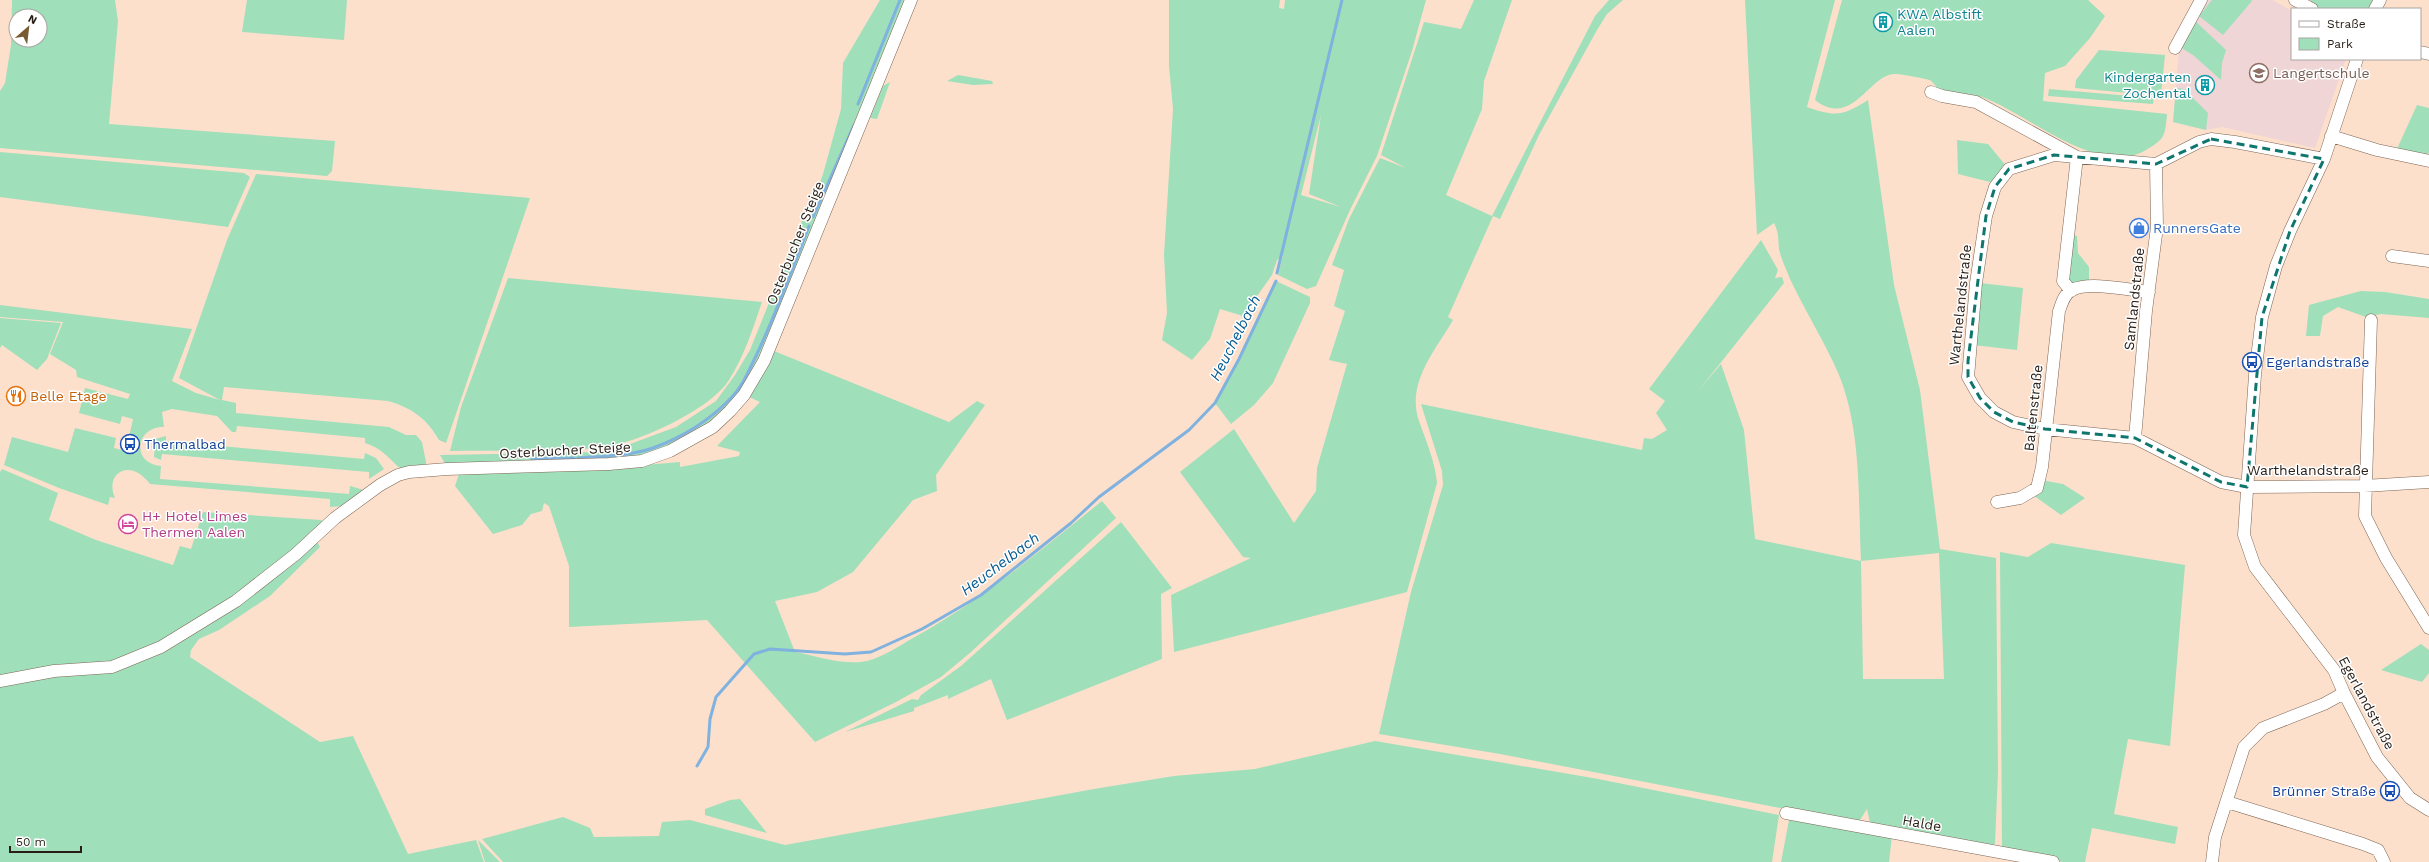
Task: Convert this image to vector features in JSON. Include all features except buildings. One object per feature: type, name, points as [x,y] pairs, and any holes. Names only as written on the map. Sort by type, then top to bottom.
[{"type":"street","name":"Osterbucher Steige","points":[[0,681],[54,671],[112,667],[161,647],[236,601],[296,554],[334,518],[380,485],[398,475],[410,472],[447,469],[562,467],[642,461],[670,451],[713,427],[744,395],[764,361],[911,0]]},
{"type":"street","points":[[2175,48],[2201,0]]},
{"type":"street","points":[[2295,0],[2310,8]]},
{"type":"street","name":"Egerlandstraße","points":[[2357,60],[2324,159],[2290,231],[2276,266],[2262,317],[2255,375],[2244,535],[2255,567],[2334,670],[2344,693],[2377,756],[2410,798],[2429,810]]},
{"type":"street","points":[[1931,92],[1942,96],[1976,102],[2077,157],[2063,281],[2071,290],[2084,286],[2149,292]]},
{"type":"street","points":[[2331,136],[2377,150],[2429,162]]},
{"type":"street","points":[[2156,164],[2199,142],[2211,140],[2235,142],[2324,159]]},
{"type":"street","name":"Warthelandstraße","points":[[2156,164],[2054,155],[2009,169],[1995,186],[1986,216],[1976,284],[1968,377],[1980,398],[1994,412],[2013,422],[2045,429],[2135,438],[2221,482],[2248,487],[2364,486],[2429,482]]},
{"type":"street","name":"Samlandstraße","points":[[2135,438],[2157,226],[2156,164]]},
{"type":"street","points":[[2392,256],[2429,261]]},
{"type":"street","name":"Baltenstraße","points":[[1997,502],[2020,498],[2037,488],[2042,467],[2059,311],[2063,299],[2071,290]]},
{"type":"street","points":[[2371,320],[2364,486],[2365,516],[2386,558],[2429,628]]},
{"type":"street","points":[[2212,862],[2215,837],[2228,802],[2244,747],[2263,728],[2324,704],[2344,693]]},
{"type":"street","points":[[2228,802],[2363,844],[2378,850],[2384,862]]},
{"type":"street","name":"Halde","points":[[1786,813],[2053,862]]},
{"type":"highlighted area","points":[[2211,139],[2324,159],[2290,231],[2262,317],[2247,487],[2221,482],[2135,438],[2045,429],[2013,422],[1994,412],[1980,398],[1968,377],[1968,361],[1986,216],[1995,187],[2009,169],[2054,155],[2156,164]]},
{"type":"shaded area","name":"Langertschule","points":[[2205,0],[2273,0],[2291,10],[2291,60],[2346,60],[2315,148],[2222,127],[2206,130],[2173,122],[2179,50]]},
{"type":"green space","points":[[12,0],[115,0],[118,21],[109,124],[335,141],[332,171],[327,176],[0,148],[0,91],[5,83],[11,48],[48,48],[48,8],[12,8]]},
{"type":"green space","points":[[247,0],[347,0],[344,40],[242,32]]},
{"type":"green space","points":[[880,0],[905,0],[756,365],[742,389],[729,406],[711,421],[682,440],[641,456],[611,460],[446,465],[440,455],[599,452],[630,444],[676,427],[716,401],[735,375],[750,350],[802,221],[814,199],[823,174],[841,109],[843,63]]},
{"type":"green space","points":[[1169,0],[1280,0],[1279,8],[1284,9],[1285,0],[1426,0],[1412,51],[1377,156],[1350,210],[1316,286],[1307,289],[1278,275],[1283,255],[1277,260],[1272,275],[1243,316],[1220,309],[1210,339],[1192,360],[1162,340],[1167,313],[1164,255],[1173,109],[1169,66]],"holes":[[[1321,115],[1309,194],[1341,207],[1301,195]]]},
{"type":"green space","points":[[1474,0],[1512,0],[1484,81],[1482,109],[1446,195],[1492,216],[1595,16],[1609,0],[1623,0],[1607,14],[1597,30],[1539,135],[1500,219],[1493,216],[1448,317],[1453,320],[1424,368],[1419,381],[1416,394],[1416,407],[1419,421],[1432,459],[1437,483],[1407,592],[1174,652],[1171,595],[1251,558],[1243,557],[1180,472],[1234,429],[1294,523],[1316,491],[1317,468],[1347,364],[1329,360],[1345,311],[1334,306],[1344,270],[1332,265],[1349,219],[1380,158],[1406,168],[1381,155],[1424,22],[1461,29]]},
{"type":"green space","points":[[1745,0],[1835,0],[1807,107],[1825,112],[1839,113],[1852,109],[1868,100],[1894,285],[1920,390],[1940,549],[1996,558],[1998,771],[1995,844],[1990,845],[1870,823],[1867,809],[1858,823],[1500,754],[1379,734],[1411,592],[1443,485],[1442,471],[1421,404],[1642,450],[1644,438],[1652,439],[1667,430],[1656,413],[1665,401],[1649,389],[1761,240],[1778,270],[1775,278],[1782,277],[1784,283],[1699,390],[1721,364],[1744,430],[1755,539],[1861,561],[1858,466],[1852,420],[1839,375],[1784,265],[1779,249],[1778,233],[1774,223],[1757,235]],"holes":[[[1939,553],[1944,679],[1863,679],[1861,561]]]},
{"type":"green space","points":[[1842,0],[2088,0],[2105,16],[2090,38],[2065,66],[2045,73],[2043,101],[2167,114],[2166,127],[2163,136],[2157,143],[2146,150],[2127,156],[2106,156],[2085,150],[2063,140],[2000,105],[1982,97],[1946,93],[1939,90],[1930,80],[1897,74],[1885,77],[1850,105],[1839,108],[1828,107],[1815,100]]},
{"type":"green space","points":[[2212,0],[2252,1],[2223,35],[2199,16]]},
{"type":"green space","points":[[2311,0],[2374,0],[2375,8],[2310,8],[2308,7]]},
{"type":"green space","points":[[2194,20],[2226,50],[2222,63],[2221,80],[2193,55],[2180,47]]},
{"type":"green space","points":[[2099,50],[2165,55],[2161,96],[2075,88],[2076,80]]},
{"type":"green space","points":[[958,75],[992,81],[993,84],[973,85],[947,81]]},
{"type":"green space","points":[[890,82],[877,119],[870,118],[883,86]]},
{"type":"green space","points":[[2176,88],[2184,89],[2208,113],[2206,130],[2173,122]]},
{"type":"green space","points":[[2049,89],[2154,98],[2153,104],[2048,96]]},
{"type":"green space","points":[[2417,105],[2429,108],[2429,152],[2426,159],[2396,151]]},
{"type":"green space","points":[[1957,140],[1988,144],[2007,167],[1994,183],[1958,174]]},
{"type":"green space","points":[[0,152],[244,173],[250,177],[228,227],[0,197]]},
{"type":"green space","points":[[256,174],[530,198],[446,443],[439,440],[429,426],[418,415],[404,407],[388,401],[224,387],[222,400],[236,403],[236,413],[389,427],[406,435],[416,435],[422,442],[427,467],[402,470],[381,451],[365,443],[365,438],[237,426],[236,432],[232,432],[217,416],[172,409],[162,412],[164,427],[155,428],[147,432],[140,445],[144,458],[151,463],[161,466],[160,479],[349,494],[350,486],[364,490],[343,506],[330,507],[330,499],[150,484],[135,471],[127,470],[116,475],[113,481],[115,498],[110,497],[108,505],[59,488],[4,465],[12,437],[68,452],[75,428],[116,438],[114,448],[126,451],[133,419],[122,416],[120,424],[79,413],[85,388],[128,399],[130,394],[77,377],[76,370],[50,354],[63,322],[0,317],[0,305],[192,329],[172,381],[196,393],[220,400],[179,378],[227,240]]},
{"type":"green space","points":[[2069,235],[2077,236],[2078,253],[2089,267],[2089,283],[2072,287],[2065,281]]},
{"type":"green space","points":[[508,278],[762,302],[744,352],[729,380],[720,391],[706,402],[673,423],[636,439],[605,447],[547,451],[450,451],[461,407]]},
{"type":"green space","points":[[1276,281],[1310,297],[1310,303],[1273,383],[1254,405],[1231,424],[1215,403],[1239,359]]},
{"type":"green space","points":[[1980,283],[2023,288],[2017,350],[1973,345]]},
{"type":"green space","points":[[2361,291],[2385,292],[2429,299],[2429,318],[2381,314],[2366,317],[2338,307],[2323,316],[2320,336],[2306,336],[2309,305]]},
{"type":"green space","points":[[0,318],[61,323],[47,359],[37,370],[2,345],[0,348]]},
{"type":"green space","points":[[774,351],[949,422],[977,401],[985,405],[936,475],[937,491],[913,500],[853,572],[817,592],[775,601],[795,652],[831,660],[850,662],[867,661],[879,657],[938,623],[987,591],[1034,556],[1102,501],[1116,518],[971,652],[941,677],[896,702],[815,742],[707,620],[569,627],[569,566],[549,506],[544,503],[542,511],[531,514],[522,525],[493,534],[455,486],[459,474],[574,471],[680,462],[680,467],[739,456],[740,452],[717,446],[760,402],[749,397]]},
{"type":"green space","points":[[166,436],[166,441],[364,459],[365,453],[376,458],[384,469],[369,479],[369,472],[162,454],[161,460],[154,457],[155,439]]},
{"type":"green space","points":[[2,469],[58,493],[49,520],[96,540],[173,565],[180,546],[191,549],[203,512],[321,520],[324,523],[315,538],[320,547],[270,596],[219,630],[199,639],[191,650],[190,657],[320,742],[353,736],[408,854],[476,840],[484,862],[0,862],[0,472]]},
{"type":"green space","points":[[2041,480],[2063,484],[2085,498],[2061,515],[2033,495]]},
{"type":"green space","points":[[1121,522],[1172,588],[1161,594],[1162,659],[1007,720],[991,679],[948,699],[948,695],[914,708],[914,711],[845,732],[912,699],[918,700],[921,695],[961,666]]},
{"type":"green space","points":[[2051,543],[2185,565],[2170,746],[2128,739],[2114,814],[2178,827],[2175,844],[2092,828],[2085,862],[2063,862],[2002,850],[2000,552],[2028,557]]},
{"type":"green space","points":[[2421,644],[2429,650],[2429,673],[2422,682],[2381,670]]},
{"type":"green space","points":[[1375,741],[1593,778],[1779,815],[1772,862],[503,862],[482,839],[563,817],[590,828],[594,837],[659,836],[662,822],[690,820],[785,845],[1174,776],[1255,769]]},
{"type":"green space","points":[[740,799],[767,833],[705,815],[705,809],[730,800]]},
{"type":"green space","points":[[1797,818],[1892,836],[1889,862],[1781,862],[1789,820]]},
{"type":"green space","points":[[478,840],[500,862],[485,862]]},
{"type":"waterway","points":[[858,104],[900,0]]},
{"type":"waterway","name":"Heuchelbach","points":[[1277,273],[1342,0]]},
{"type":"waterway","points":[[813,217],[854,125]]},
{"type":"waterway","points":[[578,458],[625,454],[653,448],[675,439],[695,428],[714,414],[731,398],[745,378],[763,340],[784,292],[809,226]]},
{"type":"waterway","name":"Heuchelbach","points":[[697,766],[708,747],[710,719],[716,697],[754,654],[770,649],[845,654],[871,652],[922,629],[981,595],[1071,523],[1099,497],[1189,430],[1215,403],[1239,359],[1276,281]]},
{"type":"waterway","points":[[532,459],[574,458]]},
{"type":"place","name":"KWA Albstift Aalen","points":[[1883,22]]},
{"type":"place","name":"Langertschule","points":[[2259,73]]},
{"type":"place","name":"Kindergarten Zochental","points":[[2205,85]]},
{"type":"place","name":"RunnersGate","points":[[2139,228]]},
{"type":"place","name":"Egerlandstraße","points":[[2252,362]]},
{"type":"place","name":"Belle Etage","points":[[16,396]]},
{"type":"place","name":"Thermalbad","points":[[130,444]]},
{"type":"place","name":"H+ Hotel Limes Thermen Aalen","points":[[128,524]]},
{"type":"place","name":"Brünner Straße","points":[[2390,791]]}]
